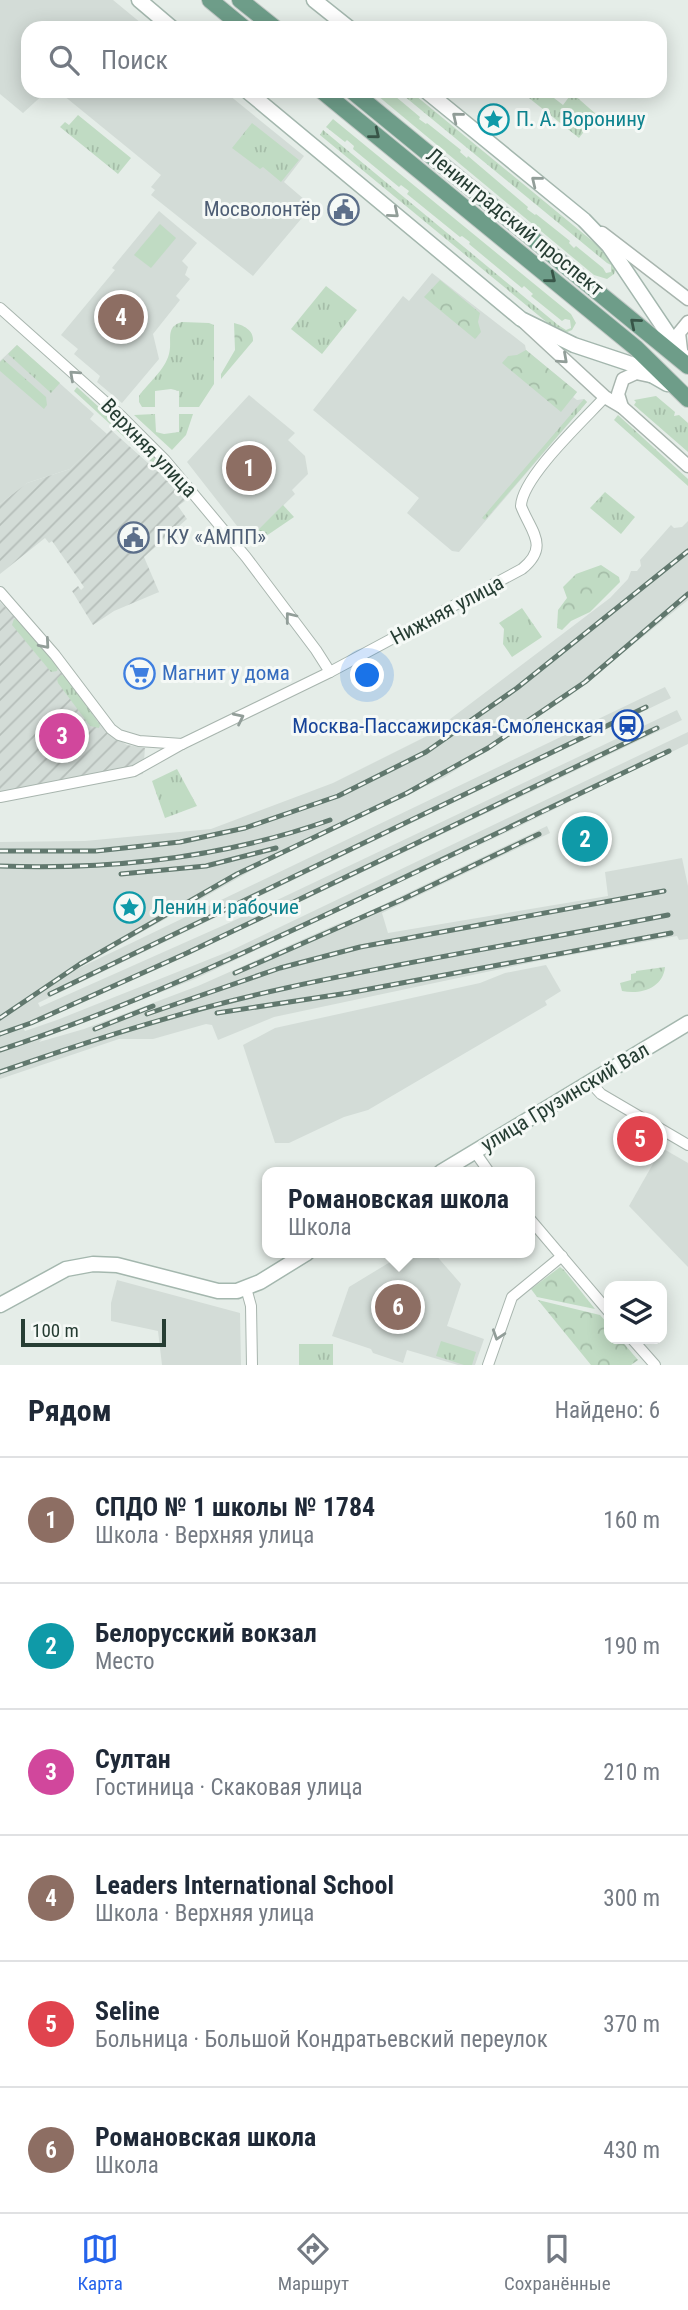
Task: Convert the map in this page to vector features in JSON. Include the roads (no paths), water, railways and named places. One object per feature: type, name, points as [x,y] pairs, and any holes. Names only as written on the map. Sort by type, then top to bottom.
[{"type":"main road","points":[[139,0],[164,21]]},
{"type":"main road","points":[[209,0],[235,21]]},
{"type":"main road","points":[[240,0],[266,21]]},
{"type":"main road","points":[[314,0],[340,21]]},
{"type":"main road","points":[[255,98],[521,319],[556,338],[634,365],[683,394]]},
{"type":"main road","name":"Ленинградский проспект","points":[[331,98],[636,348],[683,394]]},
{"type":"main road","name":"Ленинградский проспект","points":[[361,98],[687,363]]},
{"type":"main road","points":[[435,98],[584,220],[619,257],[687,363]]},
{"type":"main road","name":"улица Грузинский Вал","points":[[450,1167],[688,1023]]},
{"type":"main road","points":[[0,1305],[66,1269],[93,1264],[117,1265],[225,1292],[246,1288],[298,1258]]},
{"type":"street","points":[[584,220],[688,299]]},
{"type":"street","name":"Верхняя улица","points":[[0,308],[121,416],[165,460],[246,557],[330,672]]},
{"type":"street","points":[[521,319],[605,397],[622,407],[688,466]]},
{"type":"street","points":[[687,363],[678,339],[679,332],[688,322]]},
{"type":"street","points":[[605,397],[623,379],[636,373],[659,379]]},
{"type":"street","points":[[622,407],[618,394],[623,379]]},
{"type":"street","name":"Нижняя улица","points":[[0,797],[134,771],[179,744],[330,672],[489,589],[530,563],[537,542],[521,506],[525,489],[540,468],[605,397]]},
{"type":"street","points":[[0,592],[55,655],[111,729],[127,738],[179,744]]},
{"type":"street","points":[[590,1082],[601,1094],[688,1145]]},
{"type":"street","points":[[475,1152],[486,1167]]},
{"type":"street","points":[[535,1225],[604,1306]]},
{"type":"street","points":[[488,1365],[512,1297],[562,1256]]},
{"type":"street","points":[[246,1288],[251,1306],[252,1365]]},
{"type":"street","points":[[636,1344],[655,1365]]},
{"type":"railway","points":[[0,851],[96,851],[180,842],[245,828],[338,796],[426,752],[517,688],[688,551]]},
{"type":"railway","points":[[0,1018],[80,964],[237,874],[407,793],[488,748],[585,682],[688,594]]},
{"type":"railway","points":[[50,994],[646,707]]},
{"type":"railway","points":[[0,1034],[31,1023],[187,953],[657,728]]},
{"type":"railway","points":[[0,1050],[86,1019],[213,966],[669,751]]},
{"type":"railway","points":[[0,866],[84,866],[167,859],[249,844],[330,820]]},
{"type":"railway","points":[[235,973],[401,900],[539,834]]},
{"type":"railway","points":[[121,874],[206,866],[276,848]]},
{"type":"railway","points":[[147,1014],[280,968],[360,947],[664,891]]},
{"type":"railway","points":[[0,1072],[142,1025],[250,996],[381,968],[668,915]]},
{"type":"railway","points":[[217,1013],[348,993],[671,933]]},
{"type":"railway","points":[[95,1029],[153,1006]]},
{"type":"place","name":"П. А. Воронину","points":[[493,119]]},
{"type":"place","name":"Мосволонтёр","points":[[344,209]]},
{"type":"place","name":"Leaders International School","points":[[121,317]]},
{"type":"place","name":"СПДО № 1 школы № 1784","points":[[249,468]]},
{"type":"place","name":"ГКУ «АМПП»","points":[[133,537]]},
{"type":"place","name":"Магнит у дома","points":[[139,673]]},
{"type":"place","name":"Москва-Пассажирская-Смоленская","points":[[627,726]]},
{"type":"place","name":"Султан","points":[[62,736]]},
{"type":"place","name":"Белорусский вокзал","points":[[585,839]]},
{"type":"place","name":"Ленин и рабочие","points":[[129,907]]},
{"type":"place","name":"Seline","points":[[640,1139]]},
{"type":"place","name":"Романовская школа","points":[[398,1307]]}]
